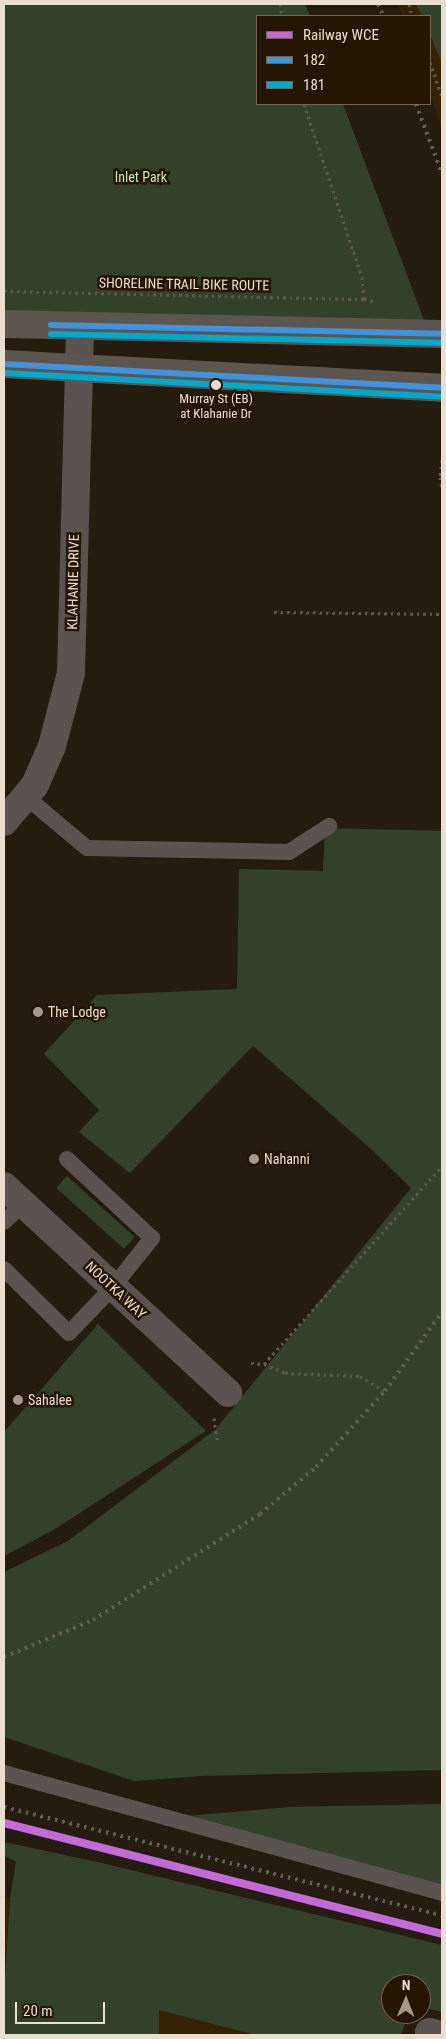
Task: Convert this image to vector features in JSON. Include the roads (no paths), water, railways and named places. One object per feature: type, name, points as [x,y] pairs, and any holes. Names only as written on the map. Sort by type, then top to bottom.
[{"type":"main road","points":[[4,324],[442,334]]},
{"type":"main road","points":[[4,364],[442,388]]},
{"type":"street","name":"KLAHANIE DRIVE","points":[[4,822],[35,786],[52,746],[71,673],[80,326]]},
{"type":"street","name":"NOOTKA WAY","points":[[10,1204],[113,1287],[221,1404]]},
{"type":"lane","points":[[25,796],[87,848],[288,852],[330,826]]},
{"type":"lane","points":[[4,1269],[69,1333],[113,1287],[152,1238],[67,1159]]},
{"type":"lane","points":[[4,1772],[442,1893]]},
{"type":"railway","points":[[378,4],[383,15]]},
{"type":"railway","points":[[416,105],[442,174]]},
{"type":"railway","points":[[4,1657],[93,1620],[260,1514],[316,1467],[385,1391],[442,1312]]},
{"type":"railway","points":[[4,1807],[442,1915]]},
{"type":"rail line","name":"WCE","points":[[4,1823],[442,1934]]},
{"type":"place","name":"Murray St (EB) at Klahanie Dr","points":[[216,385]]},
{"type":"place","name":"The Lodge","points":[[38,1012]]},
{"type":"place","name":"Nahanni","points":[[254,1159]]},
{"type":"place","name":"Sahalee","points":[[18,1400]]},
{"type":"park label","name":"Inlet Park","points":[[141,177]]}]
